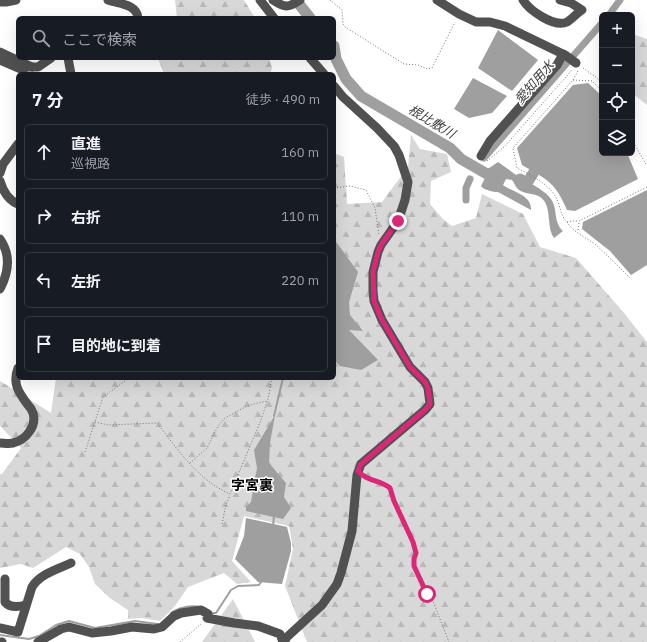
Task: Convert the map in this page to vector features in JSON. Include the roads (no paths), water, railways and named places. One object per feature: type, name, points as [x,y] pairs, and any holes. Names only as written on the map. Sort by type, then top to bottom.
[{"type":"street","points":[[0,2],[16,0]]},
{"type":"street","points":[[108,0],[133,7],[138,16]]},
{"type":"street","points":[[260,0],[272,16]]},
{"type":"street","points":[[273,0],[283,6],[289,6],[298,2]]},
{"type":"street","points":[[437,0],[459,14],[476,22],[490,22],[505,26],[564,54],[579,65]]},
{"type":"street","points":[[523,0],[529,9],[544,18],[560,22],[566,22],[582,10],[571,3],[560,0]]},
{"type":"street","points":[[0,52],[16,59]]},
{"type":"street","points":[[484,159],[490,141],[564,54]]},
{"type":"street","points":[[0,60],[21,68],[38,66],[49,60]]},
{"type":"street","points":[[18,60],[32,66]]},
{"type":"street","points":[[68,60],[71,72]]},
{"type":"street","points":[[312,60],[322,72]]},
{"type":"street","points":[[283,642],[322,606],[337,584],[352,531],[358,471],[361,464],[425,410],[430,404],[428,388],[425,382],[410,367],[382,320],[374,301],[373,272],[378,252],[381,245],[398,221],[405,200],[408,182],[399,155],[394,146],[378,128],[343,97],[336,88]]},
{"type":"street","points":[[0,173],[3,164],[16,147]]},
{"type":"street","points":[[0,181],[7,196],[16,203]]},
{"type":"street","points":[[0,239],[5,246],[8,258],[6,278],[0,289]]},
{"type":"street","points":[[0,443],[14,443],[26,437],[31,430],[34,421],[33,412],[17,387],[16,373]]},
{"type":"street","points":[[0,628],[18,632],[32,586],[35,582],[70,563]]},
{"type":"street","points":[[5,579],[4,602],[15,606],[26,605]]},
{"type":"street","points":[[38,642],[61,629],[69,627],[92,633],[111,631],[132,626],[154,629],[162,627],[174,616],[181,613],[201,610],[208,614],[207,618],[258,626],[280,634],[283,642]]},
{"type":"waterway","name":"根比敷川","points":[[296,0],[308,16]]},
{"type":"waterway","name":"愛知用水","points":[[611,12],[620,0]]},
{"type":"waterway","name":"愛知用水","points":[[484,158],[599,26]]},
{"type":"waterway","name":"根比敷川","points":[[336,59],[346,79],[361,96],[450,148],[461,159],[487,174],[499,171]]},
{"type":"waterway","name":"根比敷川","points":[[520,179],[527,183],[534,172]]},
{"type":"waterway","name":"愛知用水","points":[[466,200],[466,188],[470,179]]},
{"type":"waterway","points":[[274,416],[283,380]]},
{"type":"waterway","points":[[273,527],[274,515]]},
{"type":"waterway","points":[[211,613],[216,613],[231,590],[238,586],[259,585],[261,582]]},
{"type":"waterway","points":[[171,613],[184,607],[199,607]]},
{"type":"waterway","points":[[0,635],[29,639],[39,636],[56,625],[69,621],[95,628],[135,621],[157,624]]},
{"type":"district","name":"字宮裏","points":[[252,485]]}]
